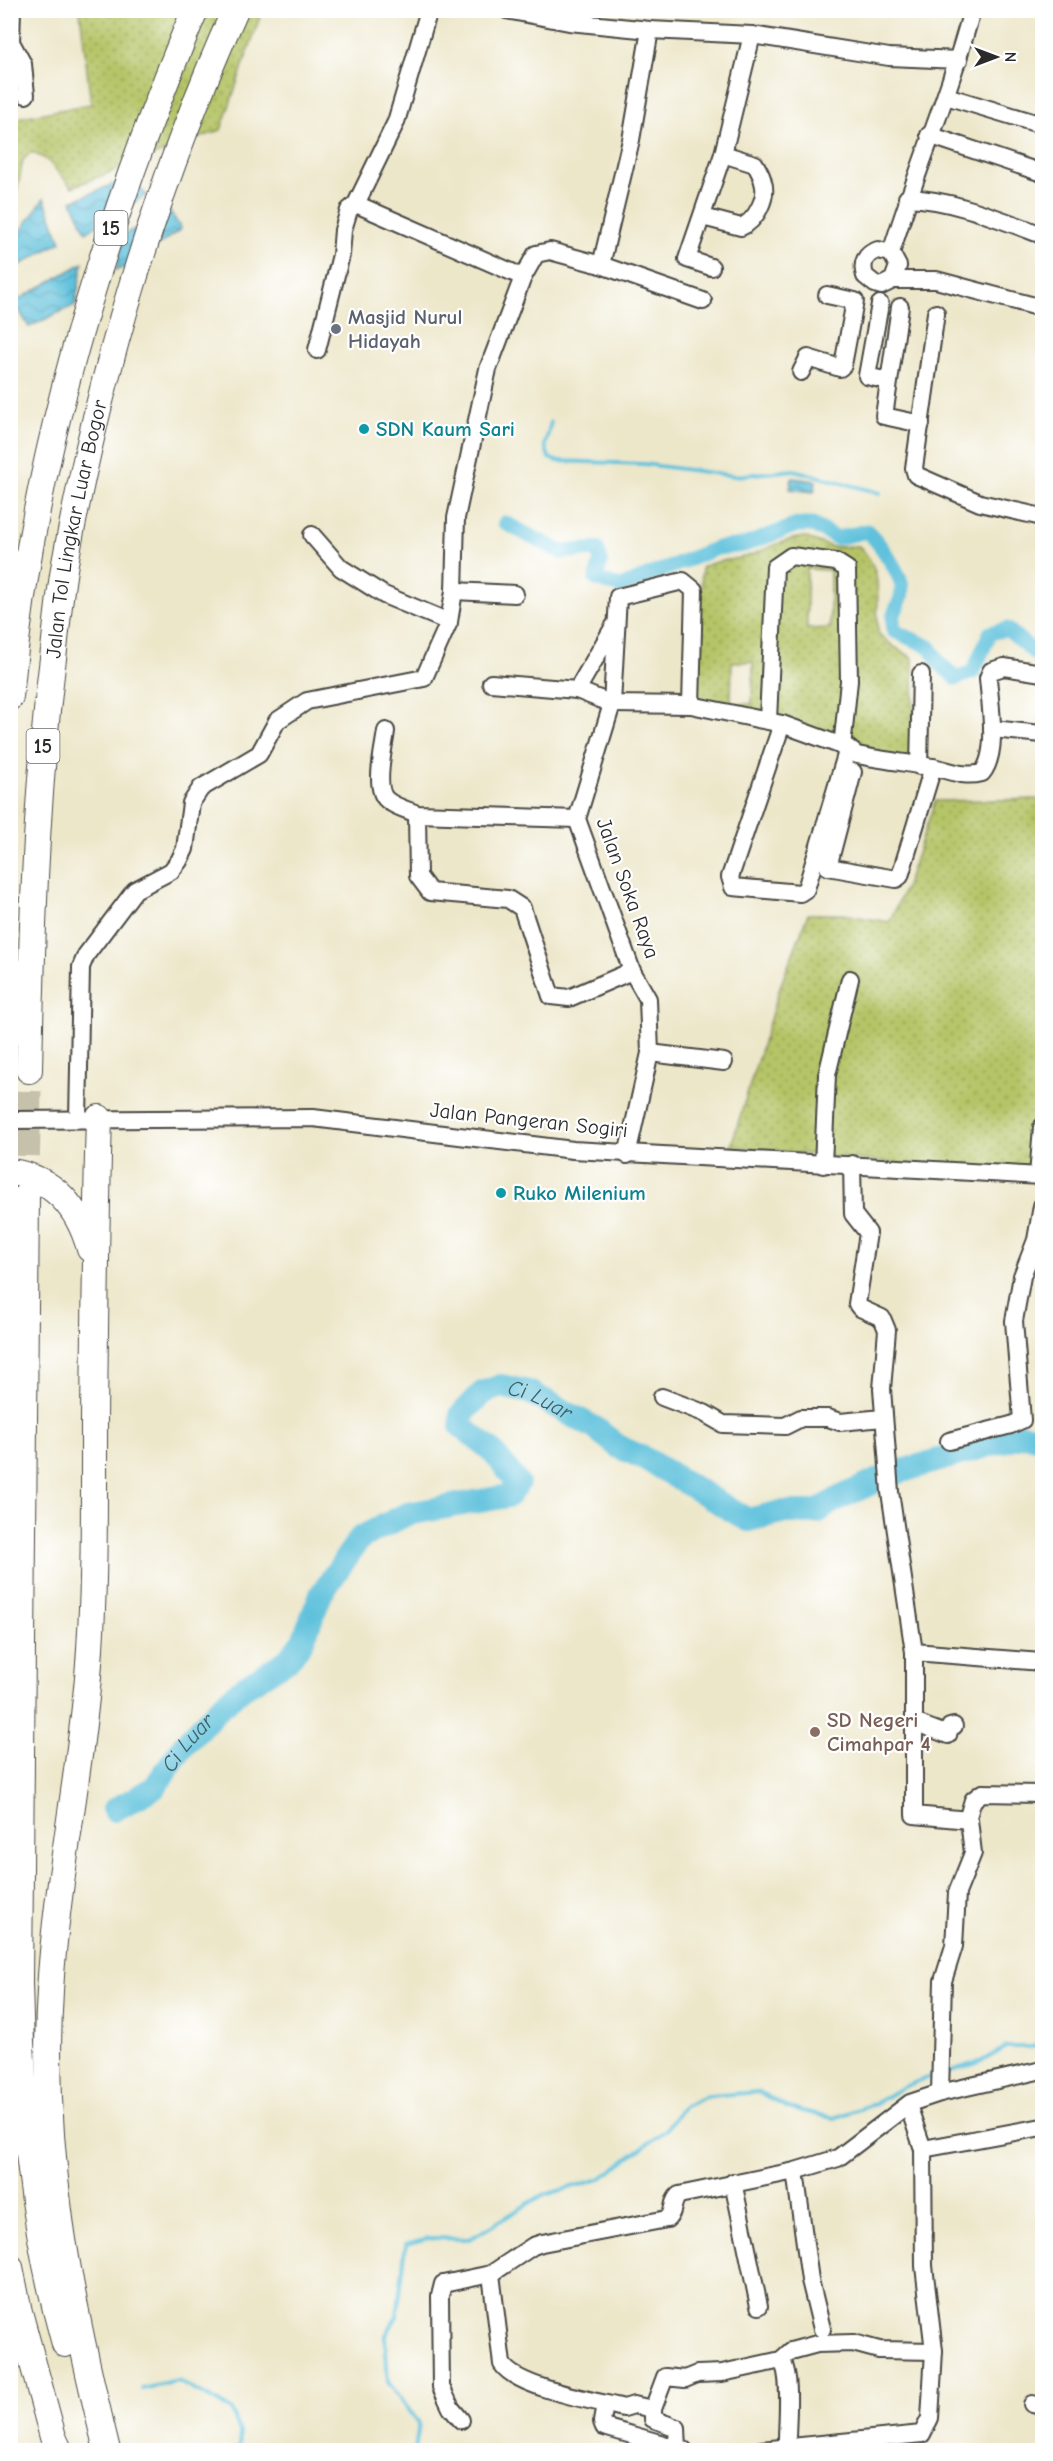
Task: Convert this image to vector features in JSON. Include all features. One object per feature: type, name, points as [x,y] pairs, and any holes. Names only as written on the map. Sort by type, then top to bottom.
[{"type":"highway","name":"Jalan Tol Lingkar Luar Bogor","points":[[10,697],[30,558],[58,419],[96,274],[131,169],[195,10]]},
{"type":"highway","name":"Jalan Tol Lingkar Luar Bogor","points":[[29,1070],[37,809],[47,699],[64,565],[93,425],[128,292],[217,51],[235,10]]},
{"type":"highway","points":[[88,1118],[95,1270],[94,1570],[89,1665],[57,1906],[50,1994],[48,2084],[50,2146],[61,2238],[78,2332],[107,2451]]},
{"type":"highway","points":[[10,1172],[35,1178],[56,1189],[73,1207],[85,1229],[95,1270]]},
{"type":"highway","points":[[26,1196],[19,1983],[21,2076],[28,2154],[40,2242],[81,2399],[100,2451]]},
{"type":"highway","points":[[10,2267],[19,2312],[56,2444]]},
{"type":"highway","points":[[10,2345],[22,2376],[56,2444]]},
{"type":"street","points":[[12,10],[11,42],[23,64],[26,96]]},
{"type":"street","points":[[317,350],[341,255],[343,230],[349,210],[356,204],[396,122],[429,10]]},
{"type":"street","points":[[506,10],[569,22],[650,30],[752,35],[889,57],[958,60]]},
{"type":"street","points":[[891,253],[929,135],[958,60],[972,10]]},
{"type":"street","points":[[601,265],[628,150],[650,30]]},
{"type":"street","points":[[711,267],[687,259],[723,154],[752,35]]},
{"type":"street","points":[[946,96],[1042,125]]},
{"type":"street","points":[[929,135],[1042,173]]},
{"type":"street","points":[[702,217],[741,227],[748,223],[759,210],[764,184],[755,164],[723,154]]},
{"type":"street","points":[[908,198],[922,199],[996,217],[1042,235]]},
{"type":"street","points":[[356,204],[523,277]]},
{"type":"street","points":[[893,280],[898,266],[891,253],[885,250],[872,252],[863,262],[863,269],[865,276],[875,284],[881,285],[893,280],[936,280],[1042,308]]},
{"type":"street","points":[[88,1118],[81,967],[86,955],[135,890],[171,871],[179,861],[185,849],[191,803],[201,788],[259,754],[277,721],[307,702],[424,678],[449,621],[454,591],[456,518],[486,381],[523,277],[536,254],[550,251],[601,265],[703,301]]},
{"type":"street","points":[[801,372],[808,358],[840,368],[844,359],[855,301],[827,295]]},
{"type":"street","points":[[880,304],[867,376],[888,381]]},
{"type":"street","points":[[900,307],[893,369],[888,381],[884,416],[921,424]]},
{"type":"street","points":[[936,313],[914,468],[918,477],[980,503],[1042,517]]},
{"type":"street","points":[[844,359],[868,362]]},
{"type":"street","points":[[312,535],[341,567],[384,595],[449,621]]},
{"type":"street","points":[[849,750],[806,889],[800,893],[730,885],[730,877],[775,722],[776,567],[791,556],[836,562],[847,569],[849,750],[828,867],[893,879],[900,876],[926,767],[921,674]]},
{"type":"street","points":[[577,690],[616,622],[618,597],[683,581],[694,590],[695,601],[691,705]]},
{"type":"street","points":[[454,591],[515,594]]},
{"type":"street","name":"Jalan Soka Raya","points":[[616,622],[612,704],[577,819],[633,971],[648,999],[650,1053],[627,1155]]},
{"type":"street","points":[[491,683],[577,690],[612,704],[691,705],[775,722],[849,750],[953,775],[982,773],[990,761],[992,729],[988,678],[991,671],[1004,667],[1042,674]]},
{"type":"street","points":[[992,729],[1042,734]]},
{"type":"street","points":[[386,731],[379,789],[386,800],[417,814],[577,819]]},
{"type":"street","points":[[417,814],[418,876],[430,892],[508,898],[522,908],[551,996],[569,998],[633,971]]},
{"type":"street","points":[[823,1165],[827,1075],[850,979]]},
{"type":"street","points":[[650,1053],[724,1062]]},
{"type":"street","name":"Jalan Pangeran Sogiri","points":[[10,1120],[313,1118],[627,1155],[823,1165],[852,1164],[1040,1176]]},
{"type":"street","points":[[1040,1176],[1042,1127]]},
{"type":"street","points":[[852,1164],[853,1214],[868,1233],[857,1304],[860,1308],[882,1318],[887,1330],[882,1389],[883,1418],[890,1492],[914,1652],[914,1815],[967,1820]]},
{"type":"street","points":[[950,1441],[1022,1420],[1014,1321],[1022,1276],[1036,1240],[1042,1206]]},
{"type":"street","points":[[662,1397],[704,1413],[723,1424],[785,1426],[801,1418],[828,1418],[840,1422],[883,1418]]},
{"type":"street","points":[[914,1652],[1042,1662]]},
{"type":"street","points":[[914,1722],[948,1736],[950,1727],[954,1726]]},
{"type":"street","points":[[940,2080],[943,1981],[954,1946],[957,1893],[973,1853],[967,1820],[973,1800],[982,1793],[1042,1794]]},
{"type":"street","points":[[460,2420],[451,2408],[441,2387],[441,2289],[443,2284],[451,2280],[492,2274],[533,2246],[542,2243],[667,2219],[671,2216],[675,2198],[679,2195],[795,2171],[838,2158],[940,2080],[1042,2070]]},
{"type":"street","points":[[761,2451],[808,2448],[922,2434],[930,2418],[934,2351],[924,2266],[923,2149],[908,2105]]},
{"type":"street","points":[[923,2149],[1042,2127]]},
{"type":"street","points":[[795,2171],[810,2280],[822,2330]]},
{"type":"street","points":[[733,2182],[759,2306]]},
{"type":"street","points":[[492,2274],[502,2364],[506,2371],[516,2377],[561,2393],[624,2408],[634,2405],[653,2409]]},
{"type":"street","points":[[605,2404],[602,2422],[604,2427],[681,2450],[677,2428],[653,2419],[653,2409],[665,2377],[685,2379],[697,2374],[722,2373],[781,2360],[791,2351],[817,2344],[854,2343],[879,2350],[934,2351]]},
{"type":"street","points":[[781,2360],[785,2365],[788,2384],[787,2448]]},
{"type":"green space","points":[[80,11],[262,11],[221,130],[72,187],[46,159],[31,152],[23,160],[14,205],[11,208],[11,119],[91,104]]},
{"type":"green space","points":[[804,537],[832,547],[859,546],[873,566],[878,586],[878,633],[893,646],[913,658],[914,753],[909,762],[700,700],[697,694],[702,567],[715,562],[748,556]],"holes":[[[807,569],[830,570],[830,628],[807,629]],[[732,662],[753,662],[752,704],[731,704]]]},
{"type":"green space","points":[[1042,799],[1042,1094],[1033,1178],[731,1146],[780,987],[808,914],[843,914],[889,922],[906,886],[935,801]]},
{"type":"water","points":[[128,178],[147,195],[86,232],[72,201]]},
{"type":"water","points":[[44,198],[61,242],[11,270],[11,241],[16,238]]},
{"type":"water","points":[[170,211],[181,229],[127,267],[116,270],[124,234]]},
{"type":"water","points":[[83,263],[75,305],[29,327],[14,302]]},
{"type":"water","points":[[792,478],[816,481],[814,492],[790,489]]},
{"type":"waterway","points":[[551,422],[545,445],[549,458],[556,461],[644,464],[735,476],[794,470],[880,493]]},
{"type":"waterway","points":[[505,523],[561,552],[597,549],[601,560],[596,579],[620,587],[717,548],[744,545],[797,525],[813,525],[837,538],[867,531],[878,543],[899,576],[902,591],[893,617],[894,631],[930,647],[940,664],[956,678],[973,672],[990,633],[1007,629],[1042,659]]},
{"type":"waterway","name":"Ci Luar","points":[[114,1810],[154,1788],[184,1745],[221,1706],[243,1688],[288,1660],[303,1640],[321,1594],[360,1538],[407,1514],[508,1496],[518,1483],[491,1450],[461,1426],[461,1415],[482,1393],[501,1386],[529,1392],[595,1428],[619,1447],[644,1458],[748,1520],[781,1512],[817,1512],[839,1498],[892,1474],[1023,1435],[1042,1438]]},
{"type":"waterway","points":[[944,2073],[980,2062],[1007,2047],[1032,2047],[1042,2042]]},
{"type":"waterway","points":[[415,2450],[419,2423],[388,2382],[385,2337],[397,2316],[406,2244],[428,2238],[470,2239],[541,2196],[600,2179],[666,2130],[683,2107],[707,2096],[759,2092],[788,2108],[834,2118],[874,2104],[903,2087],[937,2074]]},
{"type":"waterway","points":[[142,2389],[178,2381],[232,2410],[240,2433],[239,2450]]},
{"type":"tunnel","points":[[26,1195],[29,1070]]},
{"type":"place","name":"Masjid Nurul Hidayah","points":[[336,329]]},
{"type":"place","name":"SDN Kaum Sari","points":[[364,429]]},
{"type":"place","name":"Ruko Milenium","points":[[501,1193]]},
{"type":"place","name":"SD Negeri Cimahpar 4","points":[[815,1732]]}]
